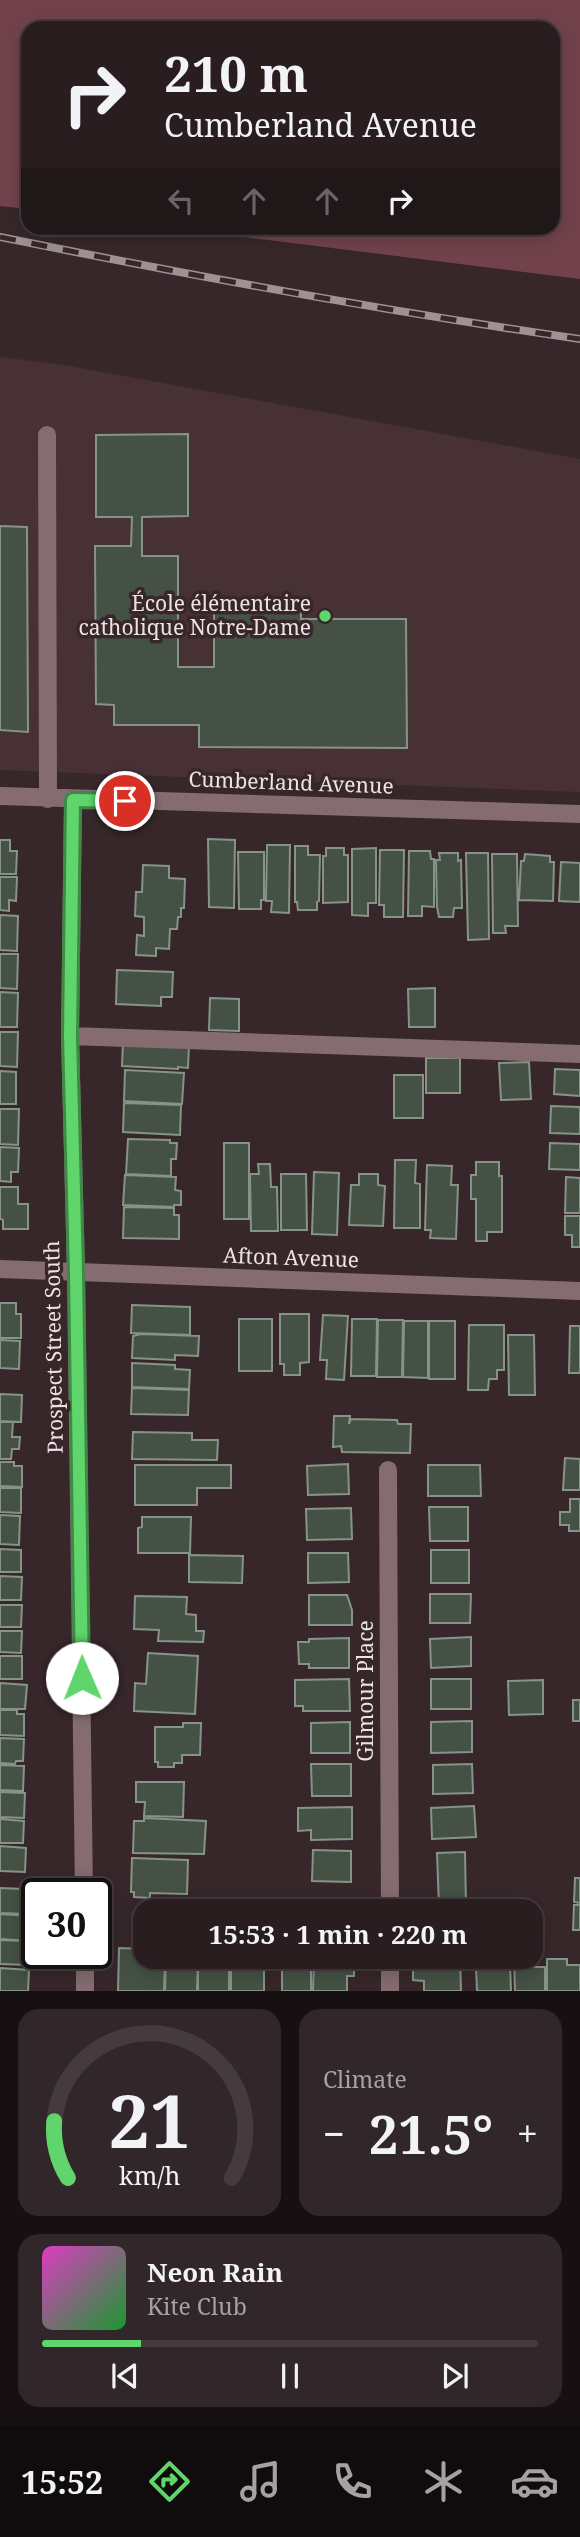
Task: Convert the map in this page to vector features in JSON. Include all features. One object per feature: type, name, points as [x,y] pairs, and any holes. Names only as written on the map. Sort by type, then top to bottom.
[{"type":"street","points":[[47,435],[48,799]]},
{"type":"street","name":"Cumberland Avenue","points":[[0,796],[580,814]]},
{"type":"street","name":"Prospect Street South","points":[[73,800],[70,1036],[76,1272],[84,1878]]},
{"type":"street","points":[[70,1036],[580,1054]]},
{"type":"street","name":"Afton Avenue","points":[[0,1269],[580,1291]]},
{"type":"street","name":"Gilmour Place","points":[[388,1470],[390,1899]]},
{"type":"street","points":[[85,1969],[85,1991]]},
{"type":"street","points":[[390,1969],[390,1991]]},
{"type":"shaded area","points":[[0,0],[580,0],[580,279],[229,235],[560,235],[560,21],[21,21],[21,208],[0,206]]},
{"type":"shaded area","name":"École élémentaire catholique Notre-Dame","points":[[0,357],[64,365],[580,459],[580,792],[0,770]]},
{"type":"building","points":[[188,434],[188,516],[142,517],[142,556],[178,556],[178,667],[214,667],[214,606],[286,605],[285,598],[301,598],[301,619],[406,619],[407,748],[199,747],[199,725],[114,725],[114,705],[96,704],[95,546],[131,546],[132,517],[96,517],[96,435]]},
{"type":"building","points":[[0,526],[27,527],[28,732],[0,730]]},
{"type":"building","points":[[208,839],[235,840],[234,908],[209,907]]},
{"type":"building","points":[[0,840],[10,840],[10,851],[17,851],[16,874],[0,874]]},
{"type":"building","points":[[267,845],[290,845],[289,913],[271,912],[272,901],[266,901]]},
{"type":"building","points":[[295,846],[308,846],[308,855],[320,855],[317,910],[298,910],[295,902]]},
{"type":"building","points":[[326,848],[344,848],[344,855],[348,855],[348,902],[323,903],[323,856],[326,856]]},
{"type":"building","points":[[376,848],[376,903],[368,903],[368,916],[352,915],[352,849]]},
{"type":"building","points":[[380,850],[404,850],[403,917],[384,917],[384,905],[379,905]]},
{"type":"building","points":[[409,851],[430,851],[431,859],[434,859],[434,907],[422,906],[422,916],[408,916]]},
{"type":"building","points":[[238,852],[264,852],[264,900],[261,900],[261,909],[239,909]]},
{"type":"building","points":[[439,853],[458,853],[458,861],[461,860],[462,908],[454,908],[453,917],[439,917],[436,860],[440,860]]},
{"type":"building","points":[[466,853],[488,853],[489,939],[468,940]]},
{"type":"building","points":[[492,854],[517,854],[518,926],[505,926],[506,933],[493,933]]},
{"type":"building","points":[[525,854],[550,856],[550,862],[554,862],[553,901],[519,900],[521,861],[524,861]]},
{"type":"building","points":[[561,862],[580,863],[580,902],[559,901]]},
{"type":"building","points":[[143,865],[169,866],[169,878],[185,879],[184,908],[181,908],[181,917],[178,917],[177,929],[170,929],[169,949],[156,948],[156,956],[136,955],[137,935],[144,936],[144,917],[135,916],[136,892],[142,892]]},
{"type":"building","points":[[0,877],[17,877],[16,901],[9,900],[9,911],[0,910]]},
{"type":"building","points":[[0,915],[18,916],[17,951],[0,950]]},
{"type":"building","points":[[0,954],[18,954],[17,989],[0,988]]},
{"type":"building","points":[[117,970],[173,972],[172,997],[161,997],[161,1006],[116,1004]]},
{"type":"building","points":[[435,988],[435,1027],[409,1027],[408,989]]},
{"type":"building","points":[[0,992],[18,993],[17,1027],[0,1027]]},
{"type":"building","points":[[210,998],[239,999],[239,1031],[209,1030]]},
{"type":"building","points":[[0,1032],[18,1032],[17,1067],[0,1066]]},
{"type":"building","points":[[123,1041],[189,1045],[188,1068],[122,1066]]},
{"type":"building","points":[[426,1058],[460,1058],[460,1093],[426,1093]]},
{"type":"building","points":[[529,1062],[531,1099],[501,1100],[499,1063]]},
{"type":"building","points":[[555,1069],[580,1070],[580,1096],[554,1094]]},
{"type":"building","points":[[125,1070],[184,1073],[182,1104],[124,1101]]},
{"type":"building","points":[[0,1071],[16,1072],[16,1104],[0,1104]]},
{"type":"building","points":[[394,1075],[423,1075],[423,1118],[394,1118]]},
{"type":"building","points":[[124,1103],[181,1105],[180,1135],[123,1132]]},
{"type":"building","points":[[551,1106],[580,1107],[580,1134],[550,1133]]},
{"type":"building","points":[[0,1109],[19,1109],[18,1145],[0,1144]]},
{"type":"building","points":[[128,1139],[170,1140],[170,1143],[177,1143],[176,1159],[171,1159],[171,1176],[126,1174]]},
{"type":"building","points":[[224,1143],[249,1143],[249,1219],[224,1219]]},
{"type":"building","points":[[550,1143],[580,1144],[580,1170],[549,1169]]},
{"type":"building","points":[[0,1147],[19,1148],[18,1172],[11,1172],[11,1182],[0,1181]]},
{"type":"building","points":[[395,1160],[416,1160],[415,1183],[420,1184],[420,1228],[394,1228]]},
{"type":"building","points":[[476,1162],[499,1162],[499,1176],[502,1176],[502,1232],[487,1232],[487,1241],[476,1241],[476,1199],[471,1199],[471,1175],[476,1175]]},
{"type":"building","points":[[258,1164],[270,1164],[271,1187],[277,1187],[278,1231],[251,1231],[250,1174],[259,1174]]},
{"type":"building","points":[[427,1165],[452,1166],[451,1185],[458,1185],[456,1239],[430,1238],[431,1230],[425,1230]]},
{"type":"building","points":[[314,1172],[339,1173],[337,1235],[312,1234]]},
{"type":"building","points":[[281,1174],[306,1174],[307,1230],[281,1230]]},
{"type":"building","points":[[359,1174],[378,1174],[378,1185],[385,1186],[383,1226],[349,1225],[351,1185],[359,1185]]},
{"type":"building","points":[[125,1175],[176,1177],[175,1190],[181,1191],[181,1205],[123,1205]]},
{"type":"building","points":[[566,1177],[580,1178],[580,1213],[565,1213]]},
{"type":"building","points":[[0,1187],[18,1187],[18,1204],[28,1204],[28,1229],[3,1229],[3,1220],[0,1219]]},
{"type":"building","points":[[124,1207],[174,1208],[174,1215],[179,1215],[179,1239],[123,1238]]},
{"type":"building","points":[[565,1216],[580,1216],[580,1247],[572,1247],[572,1235],[565,1235]]},
{"type":"building","points":[[0,1303],[16,1303],[16,1314],[21,1314],[21,1338],[0,1338]]},
{"type":"building","points":[[132,1305],[190,1307],[190,1335],[131,1333]]},
{"type":"building","points":[[280,1314],[309,1314],[309,1362],[300,1363],[300,1375],[284,1375],[284,1364],[280,1364]]},
{"type":"building","points":[[323,1315],[348,1316],[344,1380],[326,1379],[327,1360],[320,1360]]},
{"type":"building","points":[[239,1319],[272,1319],[272,1371],[239,1371]]},
{"type":"building","points":[[352,1319],[377,1319],[376,1376],[351,1376]]},
{"type":"building","points":[[378,1320],[403,1320],[402,1377],[377,1377]]},
{"type":"building","points":[[404,1321],[428,1321],[428,1378],[403,1377]]},
{"type":"building","points":[[429,1321],[455,1321],[455,1379],[429,1379]]},
{"type":"building","points":[[469,1325],[504,1325],[504,1370],[497,1370],[497,1379],[489,1379],[488,1390],[468,1390]]},
{"type":"building","points":[[570,1326],[580,1326],[580,1373],[569,1373]]},
{"type":"building","points":[[508,1335],[534,1335],[535,1395],[509,1395]]},
{"type":"building","points":[[133,1336],[199,1336],[198,1356],[175,1355],[175,1360],[132,1358]]},
{"type":"building","points":[[0,1340],[20,1341],[19,1369],[0,1368]]},
{"type":"building","points":[[132,1363],[175,1365],[175,1369],[190,1370],[189,1389],[132,1387]]},
{"type":"building","points":[[132,1388],[189,1390],[188,1415],[131,1414]]},
{"type":"building","points":[[0,1394],[22,1395],[21,1422],[0,1421]]},
{"type":"building","points":[[334,1416],[350,1416],[349,1424],[351,1419],[397,1420],[398,1424],[411,1424],[410,1453],[342,1452],[341,1446],[333,1447]]},
{"type":"building","points":[[0,1422],[13,1422],[12,1437],[20,1437],[19,1449],[12,1449],[11,1459],[0,1459]]},
{"type":"building","points":[[133,1432],[192,1433],[192,1440],[218,1440],[217,1460],[132,1459]]},
{"type":"building","points":[[565,1458],[580,1459],[580,1490],[563,1490]]},
{"type":"building","points":[[0,1462],[14,1462],[14,1466],[22,1466],[22,1487],[0,1486]]},
{"type":"building","points":[[348,1464],[349,1494],[308,1495],[307,1466]]},
{"type":"building","points":[[135,1465],[231,1465],[231,1488],[197,1488],[197,1505],[135,1505]]},
{"type":"building","points":[[428,1465],[480,1465],[481,1496],[428,1496]]},
{"type":"building","points":[[0,1488],[21,1488],[21,1513],[0,1512]]},
{"type":"building","points":[[570,1499],[580,1499],[580,1531],[569,1531],[569,1525],[560,1525],[560,1512],[570,1512]]},
{"type":"building","points":[[429,1507],[468,1507],[468,1541],[430,1541]]},
{"type":"building","points":[[351,1508],[352,1539],[307,1540],[306,1509]]},
{"type":"building","points":[[0,1515],[20,1516],[19,1545],[0,1544]]},
{"type":"building","points":[[142,1517],[191,1517],[190,1553],[138,1553],[138,1528],[142,1527]]},
{"type":"building","points":[[0,1549],[21,1550],[21,1572],[0,1572]]},
{"type":"building","points":[[431,1550],[469,1550],[469,1583],[431,1583]]},
{"type":"building","points":[[308,1553],[348,1553],[349,1582],[308,1583]]},
{"type":"building","points":[[189,1555],[243,1556],[242,1583],[189,1582]]},
{"type":"building","points":[[0,1576],[22,1577],[21,1600],[0,1600]]},
{"type":"building","points":[[430,1594],[471,1594],[470,1623],[430,1623]]},
{"type":"building","points":[[309,1595],[347,1595],[352,1610],[352,1625],[309,1625]]},
{"type":"building","points":[[135,1596],[187,1597],[186,1614],[196,1615],[196,1631],[204,1631],[203,1642],[158,1641],[159,1630],[134,1629]]},
{"type":"building","points":[[0,1605],[22,1605],[21,1627],[0,1627]]},
{"type":"building","points":[[0,1631],[22,1631],[21,1653],[0,1652]]},
{"type":"building","points":[[471,1637],[471,1666],[431,1668],[430,1639]]},
{"type":"building","points":[[349,1638],[349,1668],[309,1668],[309,1664],[299,1664],[298,1642],[309,1642],[309,1639]]},
{"type":"building","points":[[148,1653],[198,1656],[195,1714],[134,1711],[135,1683],[146,1684]]},
{"type":"building","points":[[0,1656],[22,1656],[22,1679],[0,1679]]},
{"type":"building","points":[[349,1679],[350,1711],[303,1711],[303,1706],[295,1706],[295,1680]]},
{"type":"building","points":[[431,1679],[471,1679],[471,1709],[431,1709]]},
{"type":"building","points":[[543,1680],[543,1714],[509,1715],[508,1681]]},
{"type":"building","points":[[0,1683],[27,1685],[25,1709],[0,1709]]},
{"type":"building","points":[[573,1700],[580,1700],[580,1721],[573,1721]]},
{"type":"building","points":[[0,1710],[17,1710],[17,1714],[24,1714],[24,1736],[0,1735]]},
{"type":"building","points":[[472,1721],[472,1752],[431,1753],[431,1722]]},
{"type":"building","points":[[350,1722],[350,1753],[311,1753],[311,1723]]},
{"type":"building","points":[[183,1723],[201,1723],[200,1755],[182,1755],[182,1763],[174,1763],[174,1767],[158,1767],[158,1762],[155,1762],[155,1727],[183,1727]]},
{"type":"building","points":[[0,1738],[24,1739],[23,1761],[16,1761],[15,1764],[0,1763]]},
{"type":"building","points":[[311,1764],[351,1764],[351,1796],[312,1796]]},
{"type":"building","points":[[472,1764],[473,1793],[433,1794],[433,1765]]},
{"type":"building","points":[[0,1765],[24,1766],[23,1791],[0,1790]]},
{"type":"building","points":[[136,1782],[184,1782],[183,1817],[144,1816],[145,1802],[136,1802]]},
{"type":"building","points":[[0,1792],[25,1793],[24,1818],[0,1817]]},
{"type":"building","points":[[474,1806],[476,1837],[432,1839],[431,1808]]},
{"type":"building","points":[[352,1807],[352,1839],[311,1840],[311,1830],[298,1831],[298,1808]]},
{"type":"building","points":[[144,1818],[206,1821],[204,1854],[133,1853],[134,1821],[144,1821]]},
{"type":"building","points":[[0,1819],[24,1821],[23,1843],[0,1843]]},
{"type":"building","points":[[0,1846],[26,1848],[25,1872],[0,1871]]},
{"type":"building","points":[[313,1850],[351,1851],[351,1882],[312,1881]]},
{"type":"building","points":[[465,1852],[466,1899],[439,1899],[437,1853]]},
{"type":"building","points":[[132,1858],[188,1860],[187,1894],[150,1893],[150,1898],[134,1897],[134,1892],[131,1892]]},
{"type":"building","points":[[575,1878],[580,1878],[580,1903],[574,1902]]},
{"type":"building","points":[[0,1888],[21,1889],[21,1914],[0,1913]]},
{"type":"building","points":[[574,1905],[580,1905],[580,1930],[573,1930]]},
{"type":"building","points":[[0,1914],[21,1915],[21,1940],[0,1939]]},
{"type":"building","points":[[0,1940],[21,1941],[21,1965],[0,1964]]},
{"type":"building","points":[[119,1948],[133,1949],[133,1969],[165,1969],[164,1991],[118,1991]]},
{"type":"building","points":[[547,1959],[567,1959],[567,1965],[580,1965],[580,1991],[547,1991]]},
{"type":"building","points":[[545,1967],[545,1991],[515,1991],[514,1969]]},
{"type":"building","points":[[0,1968],[29,1970],[28,1991],[0,1991]]},
{"type":"building","points":[[166,1969],[198,1969],[197,1991],[165,1991]]},
{"type":"building","points":[[198,1969],[229,1969],[229,1991],[198,1991]]},
{"type":"building","points":[[231,1969],[264,1969],[264,1991],[231,1991]]},
{"type":"building","points":[[282,1969],[311,1969],[311,1991],[282,1991]]},
{"type":"building","points":[[314,1969],[354,1969],[354,1976],[347,1976],[347,1991],[313,1991]]},
{"type":"building","points":[[413,1969],[460,1969],[461,1991],[424,1991],[424,1981],[413,1980]]},
{"type":"building","points":[[476,1969],[510,1969],[511,1991],[477,1991]]},
{"type":"railway","points":[[0,237],[289,292],[580,339]]},
{"type":"place","name":"École élémentaire catholique Notre-Dame","points":[[325,616]]},
{"type":"route","points":[[82,1678],[70,1036],[73,800],[125,801]]}]
